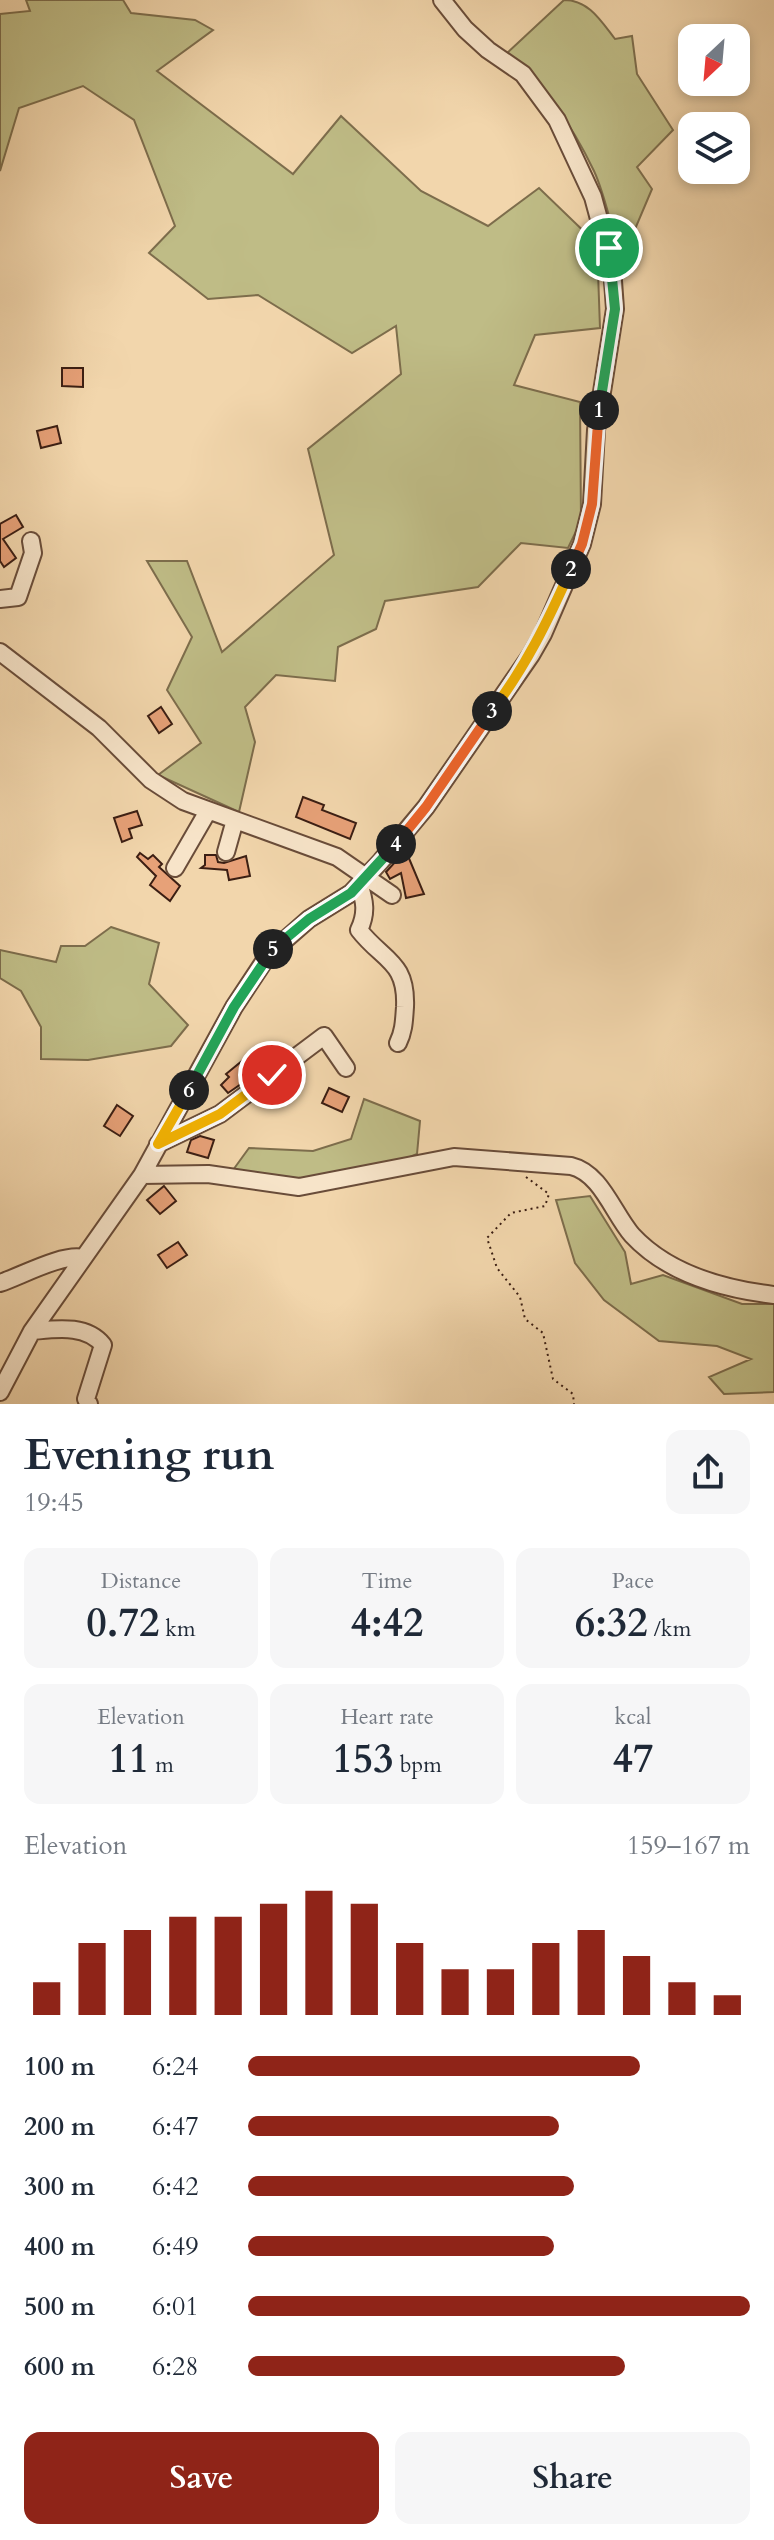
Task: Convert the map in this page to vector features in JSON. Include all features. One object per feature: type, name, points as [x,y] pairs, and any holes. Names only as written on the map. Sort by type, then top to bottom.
[{"type":"street","points":[[0,1392],[32,1331],[142,1175],[234,1007],[269,954],[291,932],[351,893],[426,807],[516,679],[543,634],[576,559],[592,504],[596,430],[615,309],[609,248],[593,197],[557,120],[523,74],[465,29],[442,0]]},
{"type":"street","points":[[0,599],[18,597],[33,553],[31,541]]},
{"type":"street","points":[[0,652],[99,728],[161,788],[208,811],[337,857],[362,881],[392,895]]},
{"type":"street","points":[[175,868],[208,811]]},
{"type":"street","points":[[226,852],[235,820]]},
{"type":"street","points":[[362,881],[365,918],[359,930],[397,967],[406,987],[403,1031],[398,1043]]},
{"type":"street","points":[[158,1144],[220,1114],[324,1036],[346,1068]]},
{"type":"street","points":[[142,1175],[208,1174],[292,1188],[381,1173],[436,1158],[571,1166],[591,1176],[631,1233],[660,1257],[710,1283],[774,1295]]},
{"type":"street","points":[[0,1283],[76,1256],[83,1258]]},
{"type":"street","points":[[32,1331],[77,1330],[90,1334],[103,1345],[86,1399],[89,1404]]},
{"type":"path","points":[[506,1162],[549,1194],[545,1206],[511,1213],[487,1238],[497,1268],[520,1297],[525,1319],[543,1333],[553,1379],[573,1394],[574,1404]]},
{"type":"shaded area","points":[[26,0],[123,0],[131,13],[195,20],[213,30],[157,71],[293,174],[341,116],[421,191],[488,226],[539,188],[597,244],[600,328],[535,335],[514,385],[580,402],[581,521],[568,548],[521,543],[478,587],[385,601],[376,629],[338,647],[335,681],[276,675],[245,707],[255,742],[239,812],[158,775],[201,743],[167,690],[192,637],[147,561],[187,561],[222,652],[334,555],[308,449],[401,374],[396,326],[352,353],[258,295],[208,299],[149,253],[175,226],[134,120],[83,86],[19,108],[0,171],[0,14],[30,11]]},
{"type":"shaded area","points":[[564,0],[587,8],[615,39],[632,36],[637,74],[673,130],[637,167],[652,189],[627,248],[618,248],[598,180],[567,123],[533,79],[505,55]]},
{"type":"shaded area","points":[[111,927],[159,943],[149,984],[188,1025],[171,1046],[88,1060],[41,1059],[41,1027],[21,991],[0,978],[0,950],[56,962],[61,946],[85,946]]},
{"type":"shaded area","points":[[364,1099],[420,1121],[417,1154],[384,1168],[283,1181],[233,1170],[249,1148],[313,1151],[351,1139]]},
{"type":"shaded area","points":[[590,1196],[625,1252],[631,1284],[663,1275],[742,1304],[774,1304],[774,1392],[724,1394],[709,1377],[751,1359],[717,1346],[659,1341],[604,1300],[575,1263],[556,1200]]},
{"type":"building","points":[[62,368],[83,368],[83,387],[62,386]]},
{"type":"building","points":[[57,426],[61,443],[41,448],[37,431]]},
{"type":"building","points":[[16,515],[23,527],[3,539],[16,558],[4,567],[0,561],[0,524]]},
{"type":"building","points":[[161,707],[172,724],[159,733],[148,716]]},
{"type":"building","points":[[303,797],[324,805],[322,810],[356,823],[350,839],[296,817]]},
{"type":"building","points":[[137,811],[142,825],[129,829],[132,838],[122,842],[114,818]]},
{"type":"building","points":[[140,853],[148,859],[153,855],[162,864],[159,867],[180,886],[170,901],[150,885],[156,876],[137,857]]},
{"type":"building","points":[[205,855],[216,855],[218,862],[224,863],[246,856],[250,876],[229,880],[227,870],[201,868],[205,865]]},
{"type":"building","points":[[408,856],[424,894],[406,898],[401,873],[390,879],[386,872],[396,861]]},
{"type":"building","points":[[242,1061],[254,1075],[228,1093],[221,1085],[229,1077],[226,1074]]},
{"type":"building","points":[[329,1088],[349,1097],[342,1112],[322,1103]]},
{"type":"building","points":[[117,1105],[133,1116],[120,1136],[104,1126]]},
{"type":"building","points":[[200,1136],[214,1140],[208,1158],[187,1152],[191,1140]]},
{"type":"building","points":[[164,1186],[176,1201],[160,1214],[147,1200]]},
{"type":"building","points":[[178,1242],[187,1255],[167,1268],[158,1255]]},
{"type":"route","points":[[272,1075],[220,1114],[158,1144],[234,1007],[269,954],[309,919],[351,893],[396,843],[426,807],[516,679],[543,634],[582,544],[592,504],[596,430],[615,309],[609,248]]}]
